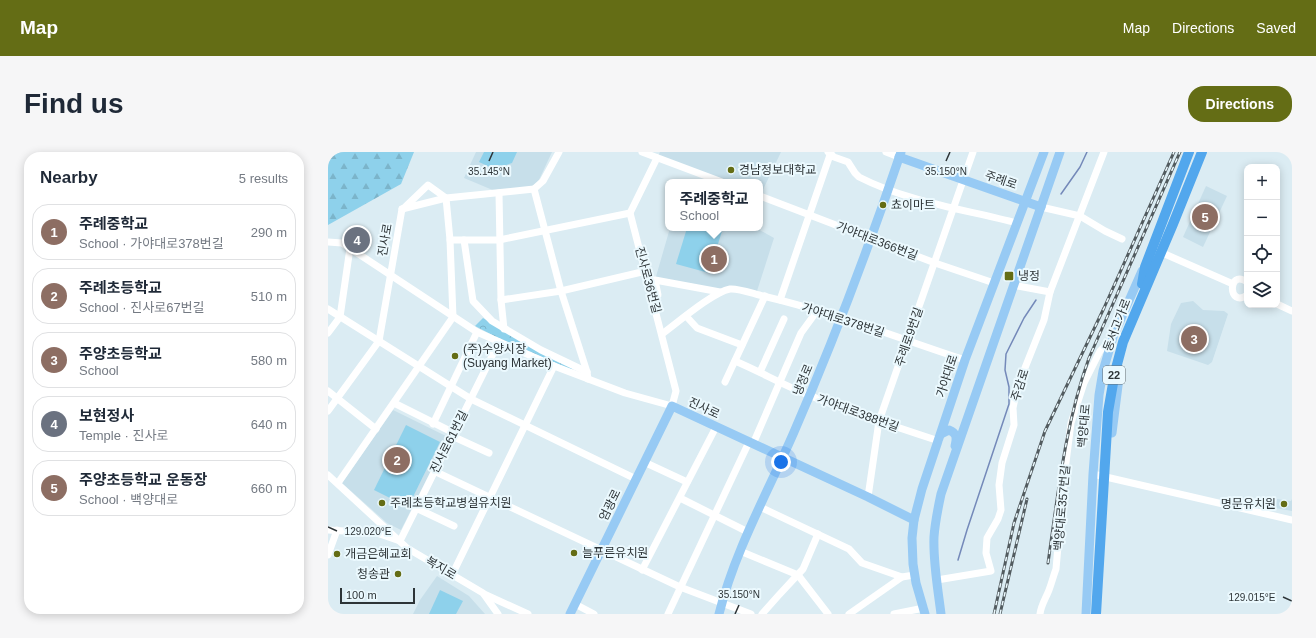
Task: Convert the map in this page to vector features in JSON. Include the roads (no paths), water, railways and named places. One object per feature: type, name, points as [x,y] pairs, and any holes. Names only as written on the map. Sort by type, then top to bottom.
[{"type":"highway","points":[[1142,284],[1145,267],[1191,152]]},
{"type":"highway","name":"동서고가로","points":[[1090,614],[1104,392],[1109,369],[1118,340],[1196,152]]},
{"type":"highway","name":"동서고가로","points":[[1096,614],[1103,480],[1110,392],[1123,342],[1174,224],[1202,152]]},
{"type":"highway","points":[[1174,224],[1188,205],[1208,152]]},
{"type":"main road","points":[[941,614],[936,580],[934,538],[936,516],[941,494],[1060,152]]},
{"type":"main road","name":"백양대로","points":[[1086,614],[1093,474],[1099,395],[1103,371],[1114,337],[1191,152]]},
{"type":"main road","points":[[1100,614],[1112,421],[1123,354],[1131,328],[1208,152]]},
{"type":"main road","points":[[1044,153],[1044,162],[1039,178],[1041,183],[1044,184],[1050,180]]},
{"type":"main road","name":"가야대로","points":[[925,611],[914,575],[912,538],[914,520],[922,489],[965,360],[1044,153]]},
{"type":"main road","name":"주례로","points":[[900,155],[1040,207]]},
{"type":"main road","name":"냉정로","points":[[719,614],[721,603],[740,550],[783,458],[842,318],[900,155]]},
{"type":"main road","name":"진사로","points":[[672,406],[868,497],[914,520]]},
{"type":"main road","name":"엄광로","points":[[570,614],[672,406]]},
{"type":"main road","points":[[940,438],[949,430],[956,435],[956,442],[949,464],[949,472]]},
{"type":"street","points":[[402,209],[446,198],[534,189],[543,181],[559,152]]},
{"type":"street","points":[[642,152],[714,179]]},
{"type":"street","points":[[830,152],[834,157],[848,162],[859,177],[888,190],[924,202],[1017,223]]},
{"type":"street","points":[[780,300],[830,152]]},
{"type":"street","name":"주례로","points":[[886,152],[900,155]]},
{"type":"street","name":"주례로9번길","points":[[868,497],[879,421],[973,152]]},
{"type":"street","name":"주감로","points":[[936,580],[991,571],[986,553],[987,538],[998,519],[1001,510],[999,485],[1002,463],[1014,425],[1013,408],[1017,388],[1044,320],[1050,292],[1104,152]]},
{"type":"street","points":[[450,240],[499,240],[630,213],[658,158]]},
{"type":"street","points":[[338,483],[453,317],[450,240],[446,198],[428,184],[402,209]]},
{"type":"street","points":[[534,189],[561,291],[588,375]]},
{"type":"street","points":[[499,193],[501,300],[504,329]]},
{"type":"street","name":"가야대로366번길","points":[[763,197],[935,263],[994,283]]},
{"type":"street","points":[[1040,207],[1080,216],[1122,239]]},
{"type":"street","name":"진사로","points":[[391,274],[402,209]]},
{"type":"street","name":"진사로36번길","points":[[630,213],[676,391],[672,406]]},
{"type":"street","points":[[464,240],[473,301],[492,321],[504,329],[588,375]]},
{"type":"street","name":"진사로","points":[[328,242],[342,243],[477,332],[554,366],[588,375],[624,393],[672,406]]},
{"type":"street","points":[[328,333],[340,316],[350,248]]},
{"type":"street","points":[[1151,249],[1232,284]]},
{"type":"street","points":[[501,300],[561,291],[646,271]]},
{"type":"street","points":[[328,411],[379,341],[391,274]]},
{"type":"street","name":"가야대로378번길","points":[[652,298],[658,295],[655,280],[720,292],[731,289],[765,296],[842,318],[965,360]]},
{"type":"street","points":[[1232,284],[1239,280],[1244,280]]},
{"type":"street","points":[[1232,284],[1234,295],[1242,298],[1244,297]]},
{"type":"street","points":[[1013,285],[1050,292]]},
{"type":"street","points":[[662,334],[720,292]]},
{"type":"street","points":[[725,382],[765,296]]},
{"type":"street","points":[[1280,305],[1292,311]]},
{"type":"street","points":[[328,309],[471,399],[636,479]]},
{"type":"street","points":[[669,612],[714,515],[780,382],[801,333],[817,311]]},
{"type":"street","points":[[686,316],[697,328],[742,346]]},
{"type":"street","points":[[760,372],[784,319]]},
{"type":"street","points":[[433,424],[477,332]]},
{"type":"street","name":"백양대로357번길","points":[[1040,614],[1041,607],[1050,589],[1051,579],[1056,569],[1064,478],[1071,423],[1084,383],[1100,351],[1114,337]]},
{"type":"street","name":"진사로61번길","points":[[400,541],[499,342]]},
{"type":"street","name":"가야대로388번길","points":[[735,361],[810,396],[879,421],[940,438]]},
{"type":"street","points":[[452,575],[554,366]]},
{"type":"street","points":[[328,391],[376,429]]},
{"type":"street","points":[[394,403],[453,435],[489,452]]},
{"type":"street","points":[[642,570],[716,426]]},
{"type":"street","points":[[644,462],[687,482]]},
{"type":"street","points":[[434,471],[642,570],[680,587],[751,614]]},
{"type":"street","points":[[1093,474],[1292,520]]},
{"type":"street","name":"복지로","points":[[328,475],[407,548],[483,594],[498,614]]},
{"type":"street","points":[[680,498],[748,532]]},
{"type":"street","points":[[760,507],[849,549],[862,563],[902,578]]},
{"type":"street","points":[[416,508],[454,526]]},
{"type":"street","points":[[328,530],[361,532],[371,531],[400,541]]},
{"type":"street","points":[[328,554],[337,530]]},
{"type":"street","points":[[762,614],[803,569],[818,534]]},
{"type":"street","points":[[740,550],[798,575],[828,614]]},
{"type":"street","points":[[849,614],[902,578],[914,575]]},
{"type":"street","points":[[483,594],[528,614]]},
{"type":"street","points":[[575,604],[594,614]]},
{"type":"street","points":[[894,614],[925,611]]},
{"type":"waterway","points":[[1061,194],[1080,167],[1087,152]]},
{"type":"waterway","points":[[958,560],[1009,404],[1009,387],[1005,370],[1006,354],[1024,318],[1036,300]]},
{"type":"railway","points":[[994,614],[1014,523],[1045,431],[1104,308],[1174,152]]},
{"type":"railway","points":[[1048,563],[1063,459],[1074,408],[1089,358],[1180,152]]},
{"type":"railway","points":[[1000,614],[1027,499]]},
{"type":"place","name":"경남정보대학교","points":[[731,170]]},
{"type":"place","name":"쵸이마트","points":[[883,205]]},
{"type":"place","name":"주양초등학교 운동장","points":[[1205,217]]},
{"type":"place","name":"보현정사","points":[[357,240]]},
{"type":"place","name":"주례중학교","points":[[714,259]]},
{"type":"place","name":"냉정","points":[[1009,276]]},
{"type":"place","name":"주양초등학교","points":[[1194,339]]},
{"type":"place","name":"(주)수양시장 (Suyang Market)","points":[[455,356]]},
{"type":"place","name":"주례초등학교","points":[[397,460]]},
{"type":"place","name":"주례초등학교병설유치원","points":[[382,503]]},
{"type":"place","name":"명문유치원","points":[[1284,504]]},
{"type":"place","name":"늘푸른유치원","points":[[574,553]]},
{"type":"place","name":"개금은혜교회","points":[[337,554]]},
{"type":"place","name":"청송관","points":[[398,574]]}]
